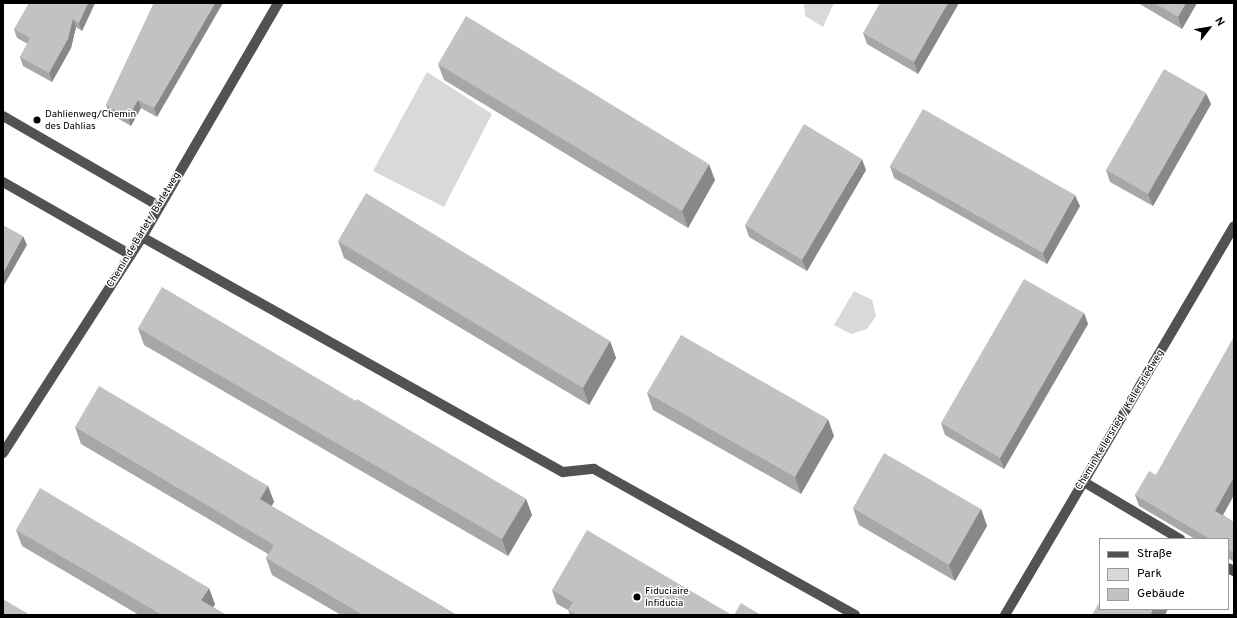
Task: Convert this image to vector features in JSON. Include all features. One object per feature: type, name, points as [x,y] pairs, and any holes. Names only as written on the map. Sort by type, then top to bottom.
[{"type":"street","name":"Chemin de Bärlet / Bärletweg","points":[[3,453],[142,237],[278,3]]},
{"type":"street","points":[[3,116],[159,206]]},
{"type":"street","points":[[3,182],[131,255]]},
{"type":"street","name":"Chemin Kellersried / Kellersriedweg","points":[[1005,615],[1234,226]]},
{"type":"street","points":[[142,237],[563,472],[594,469],[855,615]]},
{"type":"street","points":[[1084,482],[1178,538]]},
{"type":"green space","points":[[804,3],[834,3],[823,27],[805,16]]},
{"type":"green space","points":[[427,72],[492,114],[444,207],[373,171]]},
{"type":"green space","points":[[854,291],[872,300],[876,316],[867,329],[851,334],[834,325]]},
{"type":"building","points":[[29,3],[88,3],[79,23],[73,19],[68,39],[49,73],[20,57],[30,38],[14,29]]},
{"type":"building","points":[[154,3],[215,3],[154,108],[138,100],[128,118],[106,105]]},
{"type":"building","points":[[880,3],[948,3],[914,62],[863,33]]},
{"type":"building","points":[[1154,3],[1186,3],[1178,17]]},
{"type":"building","points":[[466,16],[709,164],[682,211],[438,64]]},
{"type":"building","points":[[1164,69],[1206,93],[1148,194],[1106,170]]},
{"type":"building","points":[[923,109],[1075,195],[1043,253],[890,166]]},
{"type":"building","points":[[804,124],[862,159],[802,260],[745,225]]},
{"type":"building","points":[[366,193],[610,341],[583,388],[338,241]]},
{"type":"building","points":[[3,225],[23,236],[3,273]]},
{"type":"building","points":[[1024,279],[1084,313],[1000,458],[941,423]]},
{"type":"building","points":[[162,287],[356,401],[357,399],[526,499],[502,539],[138,328]]},
{"type":"building","points":[[681,335],[828,419],[795,477],[647,393]]},
{"type":"building","points":[[1234,337],[1234,477],[1215,511],[1234,522],[1234,553],[1229,550],[1229,538],[1208,538],[1135,495],[1149,471],[1156,475]]},
{"type":"building","points":[[99,386],[268,486],[260,499],[457,615],[363,615],[266,558],[274,545],[75,427]]},
{"type":"building","points":[[884,453],[981,509],[949,565],[853,508]]},
{"type":"building","points":[[40,488],[209,588],[201,600],[226,615],[162,615],[16,530]]},
{"type":"building","points":[[587,530],[732,615],[577,615],[568,610],[573,602],[552,590]]},
{"type":"building","points":[[3,599],[30,615],[3,615]]},
{"type":"building","points":[[741,603],[761,615],[734,615]]},
{"type":"building","points":[[1099,603],[1099,610],[1152,610],[1150,615],[1092,615]]},
{"type":"place","name":"Dahlienweg/Chemin des Dahlias","points":[[37,120]]},
{"type":"place","name":"Fiduciaire Infiducia","points":[[637,597]]}]
